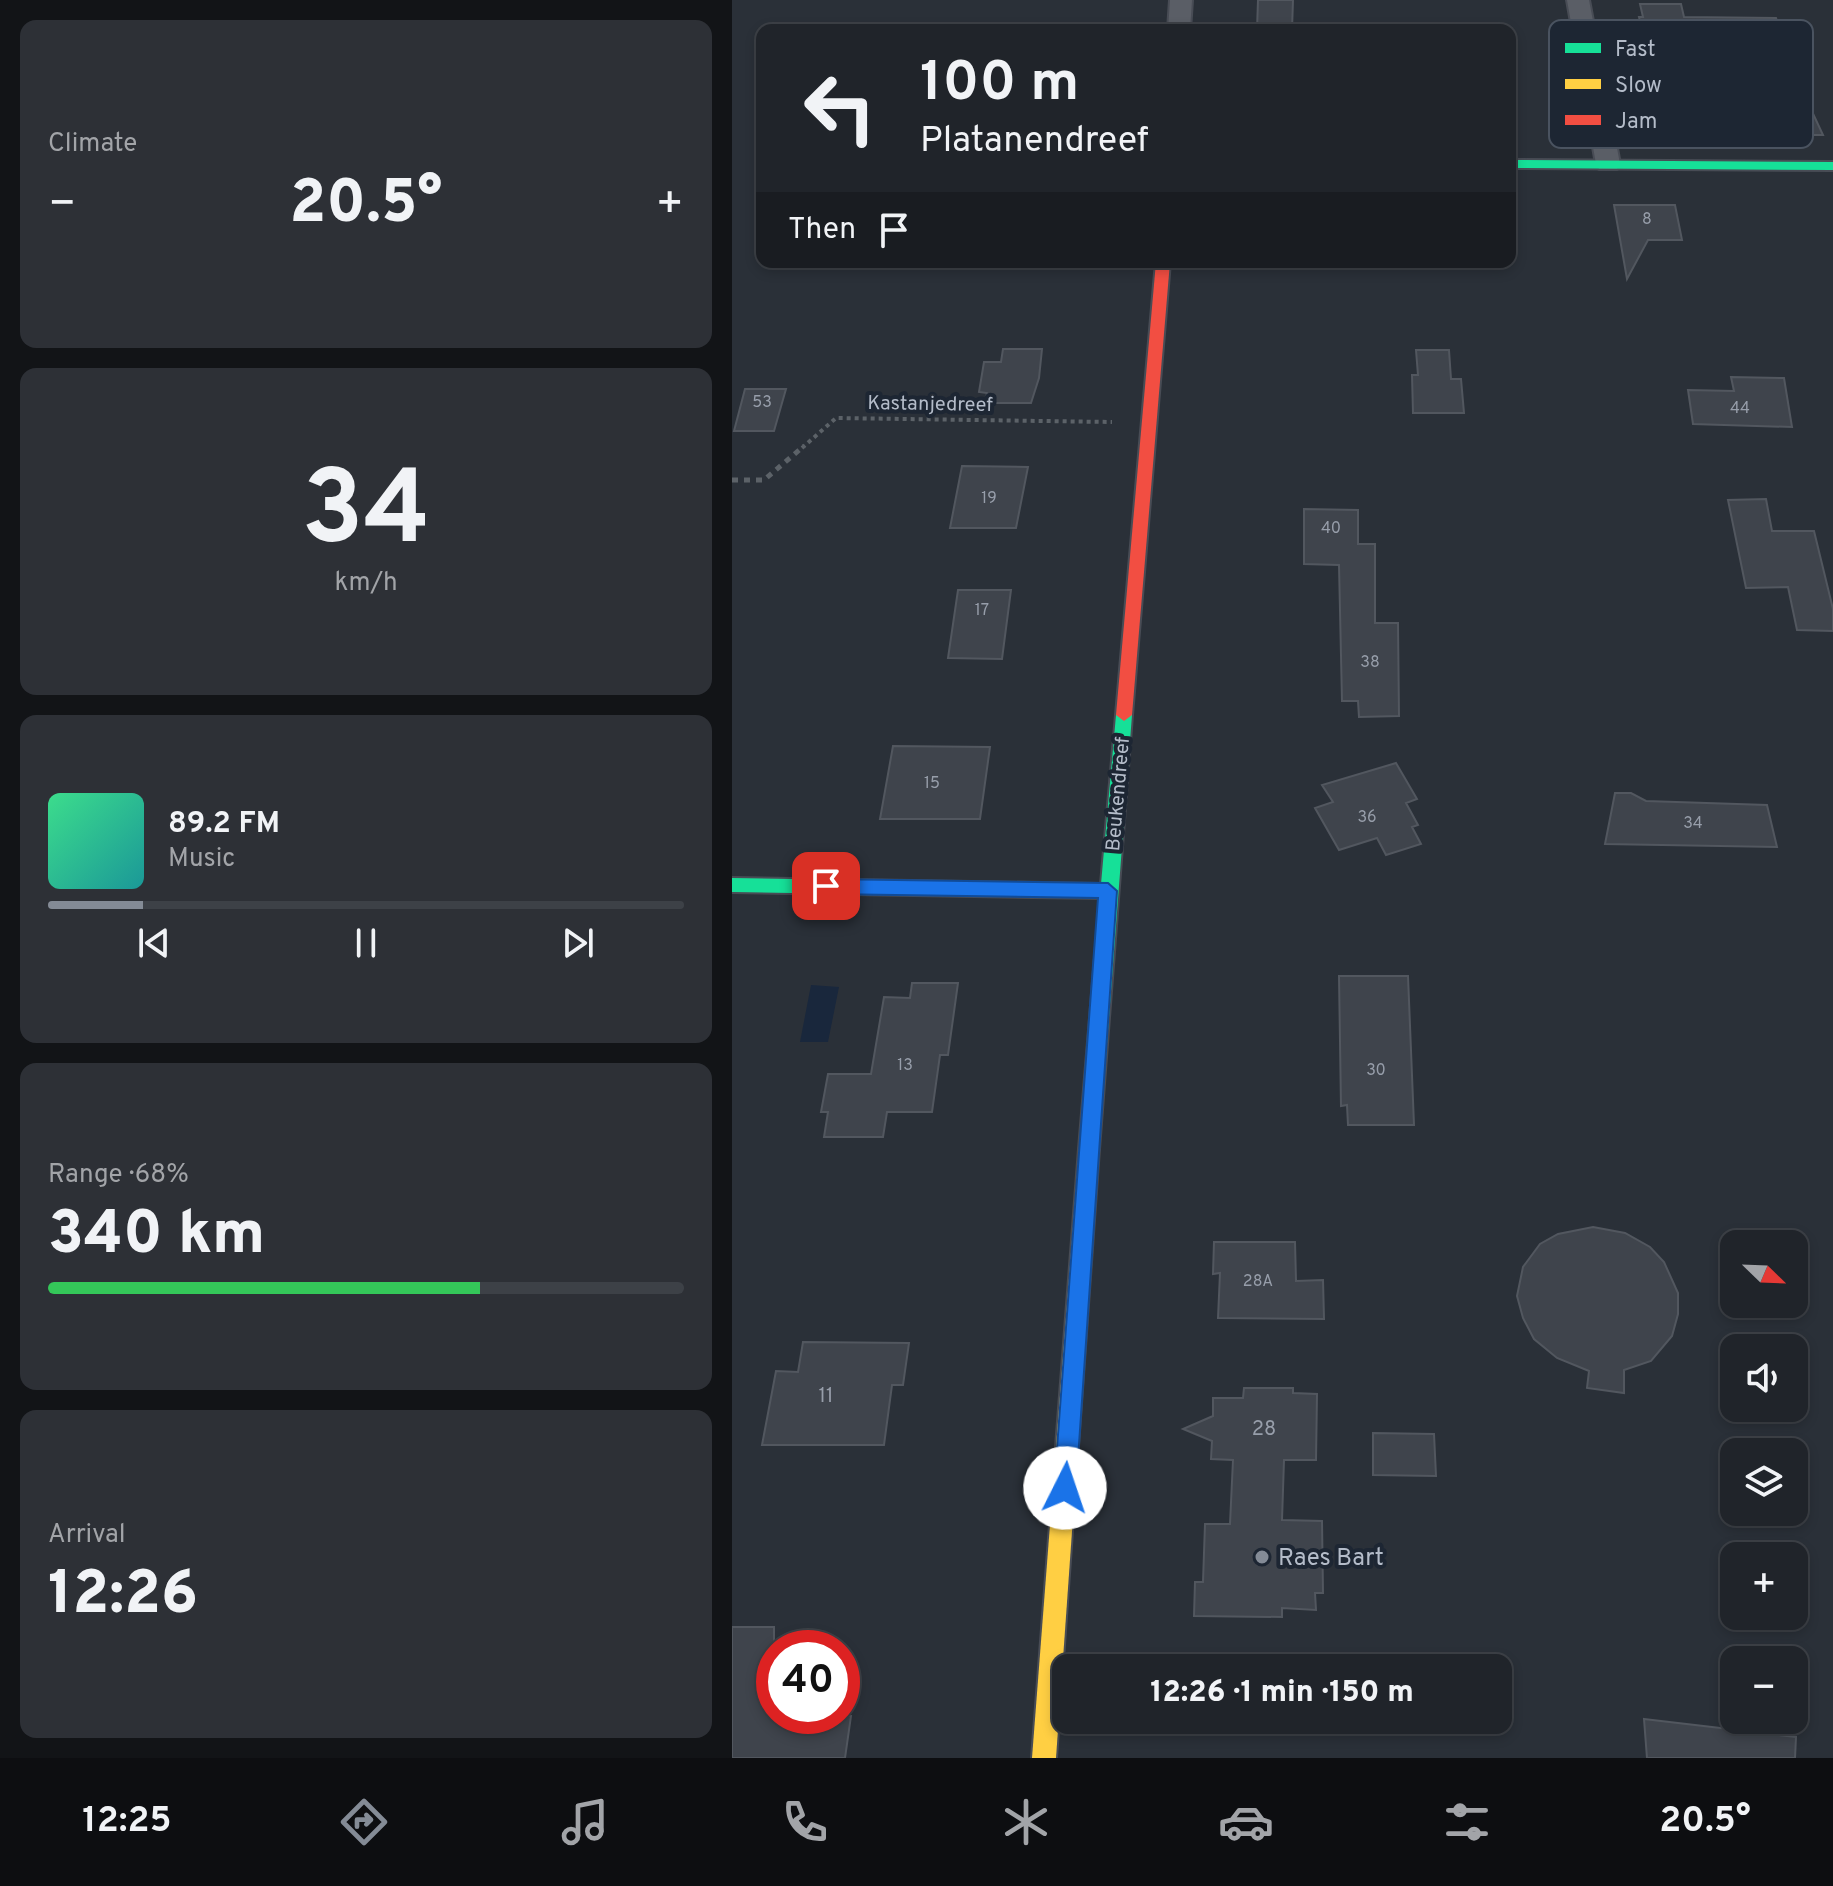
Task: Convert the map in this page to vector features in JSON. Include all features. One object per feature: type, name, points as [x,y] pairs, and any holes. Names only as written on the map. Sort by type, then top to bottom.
[{"type":"street","points":[[1179,24],[1181,0]]},
{"type":"street","points":[[1578,0],[1582,20]]},
{"type":"street","points":[[1605,148],[1608,164]]},
{"type":"street","points":[[1516,164],[1833,166]]},
{"type":"street","name":"Beukendreef","points":[[1044,1758],[1108,891],[1163,268]]},
{"type":"street","points":[[732,885],[1108,891]]},
{"type":"path","name":"Kastanjedreef","points":[[732,480],[764,480],[836,418],[1151,422]]},
{"type":"water","points":[[811,985],[839,987],[828,1042],[800,1042]]},
{"type":"building","points":[[1258,0],[1293,0],[1292,24],[1257,24]]},
{"type":"building","points":[[1640,4],[1681,4],[1684,17],[1777,20],[1640,20],[1639,17],[1643,17]]},
{"type":"building","points":[[1813,114],[1823,135],[1813,135]]},
{"type":"building","points":[[1614,205],[1675,205],[1682,240],[1648,240],[1627,279]]},
{"type":"building","points":[[1003,349],[1042,349],[1039,378],[1031,403],[985,403],[987,393],[979,392],[984,362],[1001,362]]},
{"type":"building","points":[[1416,350],[1449,350],[1451,379],[1461,379],[1464,413],[1413,413],[1412,375],[1418,375]]},
{"type":"building","points":[[1731,377],[1784,378],[1792,427],[1693,424],[1688,390],[1734,391]]},
{"type":"building","points":[[745,389],[786,389],[774,431],[734,431]]},
{"type":"building","points":[[962,466],[1028,467],[1016,528],[950,528]]},
{"type":"building","points":[[1766,499],[1772,531],[1814,531],[1833,609],[1833,631],[1797,630],[1788,587],[1746,588],[1728,500]]},
{"type":"building","points":[[1304,509],[1358,510],[1358,544],[1375,544],[1375,623],[1398,623],[1399,716],[1359,717],[1358,701],[1342,701],[1339,565],[1304,564]]},
{"type":"building","points":[[958,590],[1011,590],[1002,659],[948,658]]},
{"type":"building","points":[[893,746],[990,747],[980,819],[880,819]]},
{"type":"building","points":[[1396,763],[1417,799],[1406,803],[1418,825],[1412,827],[1421,844],[1386,855],[1377,838],[1339,850],[1315,808],[1333,802],[1322,785]]},
{"type":"building","points":[[1615,793],[1631,793],[1646,801],[1767,805],[1777,847],[1605,844]]},
{"type":"building","points":[[1339,976],[1408,976],[1414,1125],[1348,1125],[1347,1105],[1341,1106]]},
{"type":"building","points":[[912,983],[958,983],[948,1055],[940,1055],[932,1112],[887,1112],[883,1137],[824,1137],[828,1112],[821,1112],[828,1074],[871,1074],[884,997],[910,998]]},
{"type":"building","points":[[1593,1227],[1625,1233],[1650,1247],[1664,1262],[1678,1293],[1678,1314],[1672,1336],[1651,1361],[1624,1370],[1624,1393],[1587,1388],[1589,1371],[1557,1358],[1534,1339],[1523,1318],[1517,1296],[1523,1267],[1540,1244],[1558,1234]]},
{"type":"building","points":[[1214,1242],[1295,1242],[1296,1281],[1323,1280],[1324,1319],[1218,1318],[1220,1273],[1213,1274]]},
{"type":"building","points":[[803,1342],[909,1343],[903,1385],[892,1385],[884,1445],[762,1445],[776,1371],[798,1372]]},
{"type":"building","points":[[1244,1388],[1293,1388],[1293,1393],[1317,1394],[1316,1460],[1284,1460],[1282,1520],[1322,1521],[1323,1593],[1315,1593],[1316,1610],[1282,1608],[1282,1617],[1194,1616],[1195,1582],[1203,1582],[1205,1524],[1230,1524],[1233,1460],[1211,1459],[1212,1441],[1183,1429],[1213,1416],[1213,1398],[1243,1398]]},
{"type":"building","points":[[1373,1433],[1434,1434],[1436,1476],[1373,1475]]},
{"type":"building","points":[[732,1627],[774,1627],[774,1630],[756,1630],[756,1734],[848,1734],[845,1758],[732,1758]]},
{"type":"building","points":[[1644,1719],[1720,1728],[1720,1734],[1796,1737],[1795,1758],[1647,1758]]},
{"type":"traffic: fast","points":[[1516,164],[1833,166]]},
{"type":"traffic: fast","points":[[1089,1149],[1124,715]]},
{"type":"traffic: fast","points":[[732,885],[1108,891]]},
{"type":"traffic: slow","points":[[1044,1758],[1089,1149]]},
{"type":"traffic: jam","points":[[1124,715],[1162,268]]},
{"type":"place","name":"Raes Bart","points":[[1262,1557]]},
{"type":"route","points":[[826,886],[1108,891],[1065,1488]]}]
